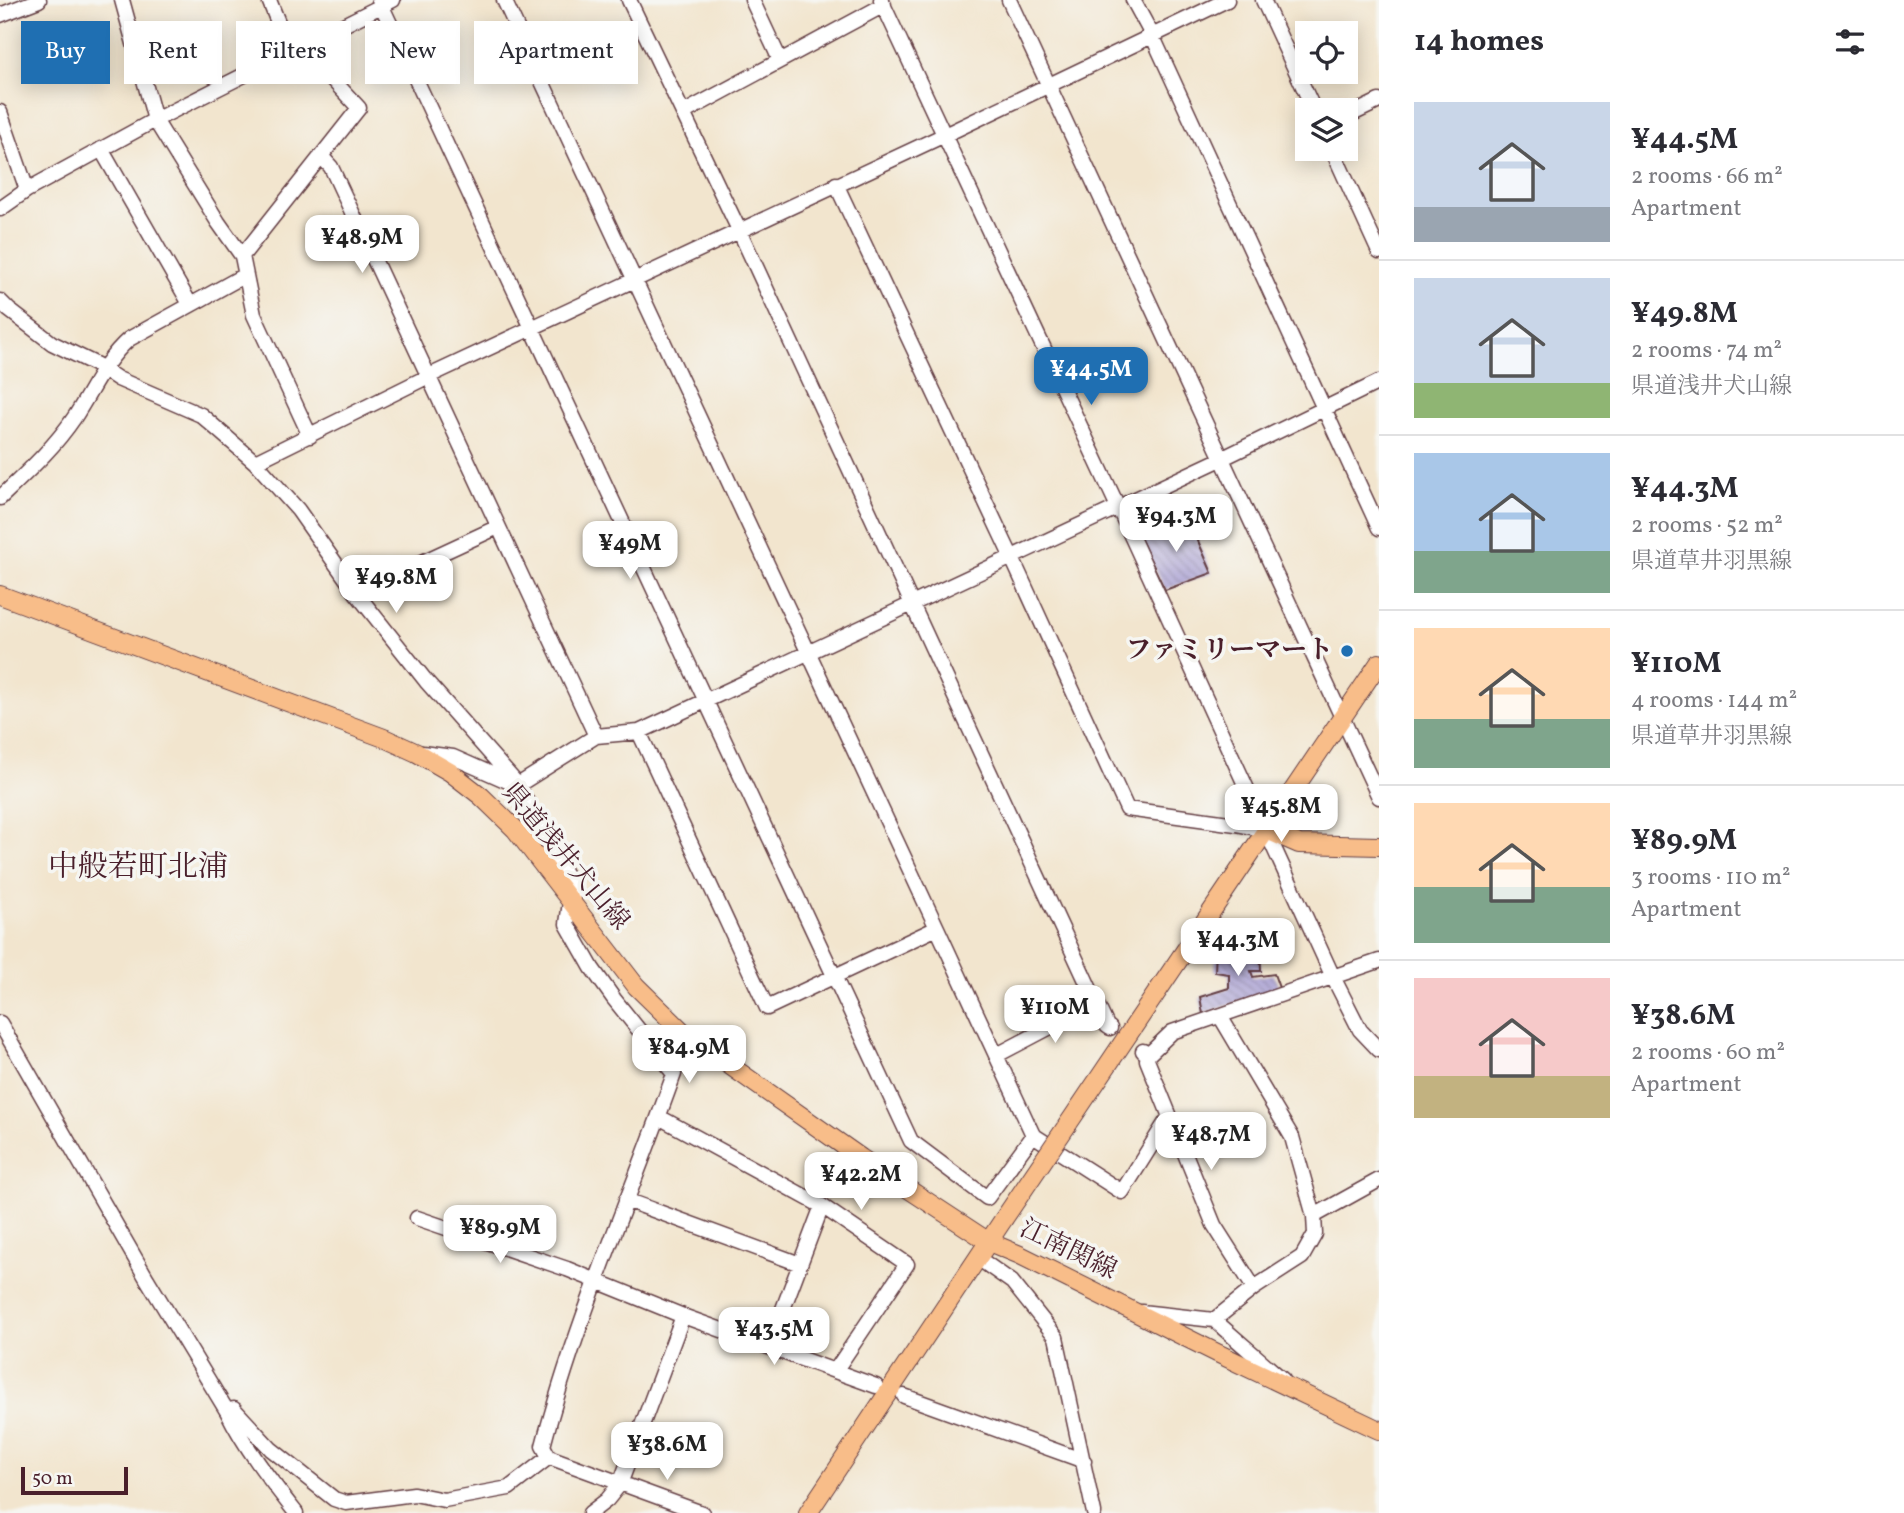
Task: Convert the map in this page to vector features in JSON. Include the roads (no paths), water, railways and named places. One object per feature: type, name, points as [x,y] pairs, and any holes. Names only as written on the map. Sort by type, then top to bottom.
[{"type":"main road","name":"県道浅井犬山線","points":[[0,595],[384,738],[450,772],[481,796],[515,829],[636,986],[684,1033],[861,1158],[989,1242]]},
{"type":"main road","points":[[989,1242],[1148,1002],[1379,663]]},
{"type":"main road","points":[[1267,830],[1299,844],[1379,846]]},
{"type":"main road","name":"江南関線","points":[[809,1511],[989,1242],[1379,1430]]},
{"type":"street","points":[[0,15],[40,0]]},
{"type":"street","points":[[122,0],[155,120],[242,256],[254,315],[310,436]]},
{"type":"street","points":[[269,0],[281,21]]},
{"type":"street","points":[[504,0],[1033,1135],[1122,1192],[1169,1117]]},
{"type":"street","points":[[629,0],[739,230],[1096,1003],[1110,1028]]},
{"type":"street","points":[[752,0],[780,60]]},
{"type":"street","points":[[1009,0],[1379,797]]},
{"type":"street","points":[[1133,0],[1152,35],[1379,528]]},
{"type":"street","points":[[255,462],[429,376],[945,135],[1152,35],[1211,3],[1227,0]]},
{"type":"street","points":[[1263,0],[1308,98]]},
{"type":"street","points":[[349,21],[385,2],[532,328],[911,1141],[987,1198],[1033,1135]]},
{"type":"street","points":[[683,113],[882,2],[1118,507],[1333,977],[1360,1030],[1379,1051]]},
{"type":"street","points":[[0,209],[27,190],[101,149],[236,79]]},
{"type":"street","points":[[242,256],[359,108],[333,84]]},
{"type":"street","points":[[1358,111],[1379,101]]},
{"type":"street","points":[[0,112],[27,190]]},
{"type":"street","points":[[101,149],[190,304]]},
{"type":"street","points":[[321,156],[331,167],[596,736]]},
{"type":"street","points":[[1337,161],[1379,252]]},
{"type":"street","points":[[836,184],[1127,809],[1267,830]]},
{"type":"street","points":[[0,498],[47,452],[73,419],[115,352],[129,338],[246,275]]},
{"type":"street","points":[[0,301],[52,343],[118,379],[201,415],[255,462],[298,510],[357,594],[426,681],[517,785],[575,892],[570,902],[567,924],[592,968],[614,999],[674,1074],[595,1280],[543,1446],[548,1457],[702,1513]]},
{"type":"street","points":[[517,785],[596,736],[639,732],[1012,558],[1379,382]]},
{"type":"street","points":[[357,594],[498,527]]},
{"type":"street","points":[[639,732],[767,1009],[937,928]]},
{"type":"street","points":[[417,753],[453,757],[517,785]]},
{"type":"street","points":[[1254,1288],[1214,1225],[1169,1117],[1146,1053],[1172,1032],[1379,961]]},
{"type":"street","points":[[997,1055],[1096,1003]]},
{"type":"street","points":[[1214,1320],[1254,1288],[1302,1257],[1315,1234],[1314,1216],[1292,1137],[1220,1016]]},
{"type":"street","points":[[0,1023],[244,1442],[296,1513]]},
{"type":"street","points":[[659,1117],[822,1206],[907,1264],[835,1371]]},
{"type":"street","points":[[1314,1216],[1379,1180]]},
{"type":"street","points":[[626,1199],[800,1264]]},
{"type":"street","points":[[769,1346],[822,1206]]},
{"type":"street","points":[[417,1218],[595,1280],[683,1316],[876,1386]]},
{"type":"street","points":[[978,1258],[1012,1282],[1056,1337],[1094,1513]]},
{"type":"street","points":[[1133,1311],[1214,1320],[1291,1387]]},
{"type":"street","points":[[590,1513],[607,1500],[620,1484],[683,1316]]},
{"type":"street","points":[[904,1396],[1084,1461]]},
{"type":"street","points":[[227,1411],[234,1409],[271,1449],[334,1499],[346,1503],[414,1494],[444,1500],[509,1488],[548,1457]]},
{"type":"place","name":"ファミリーマート","points":[[1347,651]]},
{"type":"district","name":"中般若町北浦","points":[[138,868]]}]
